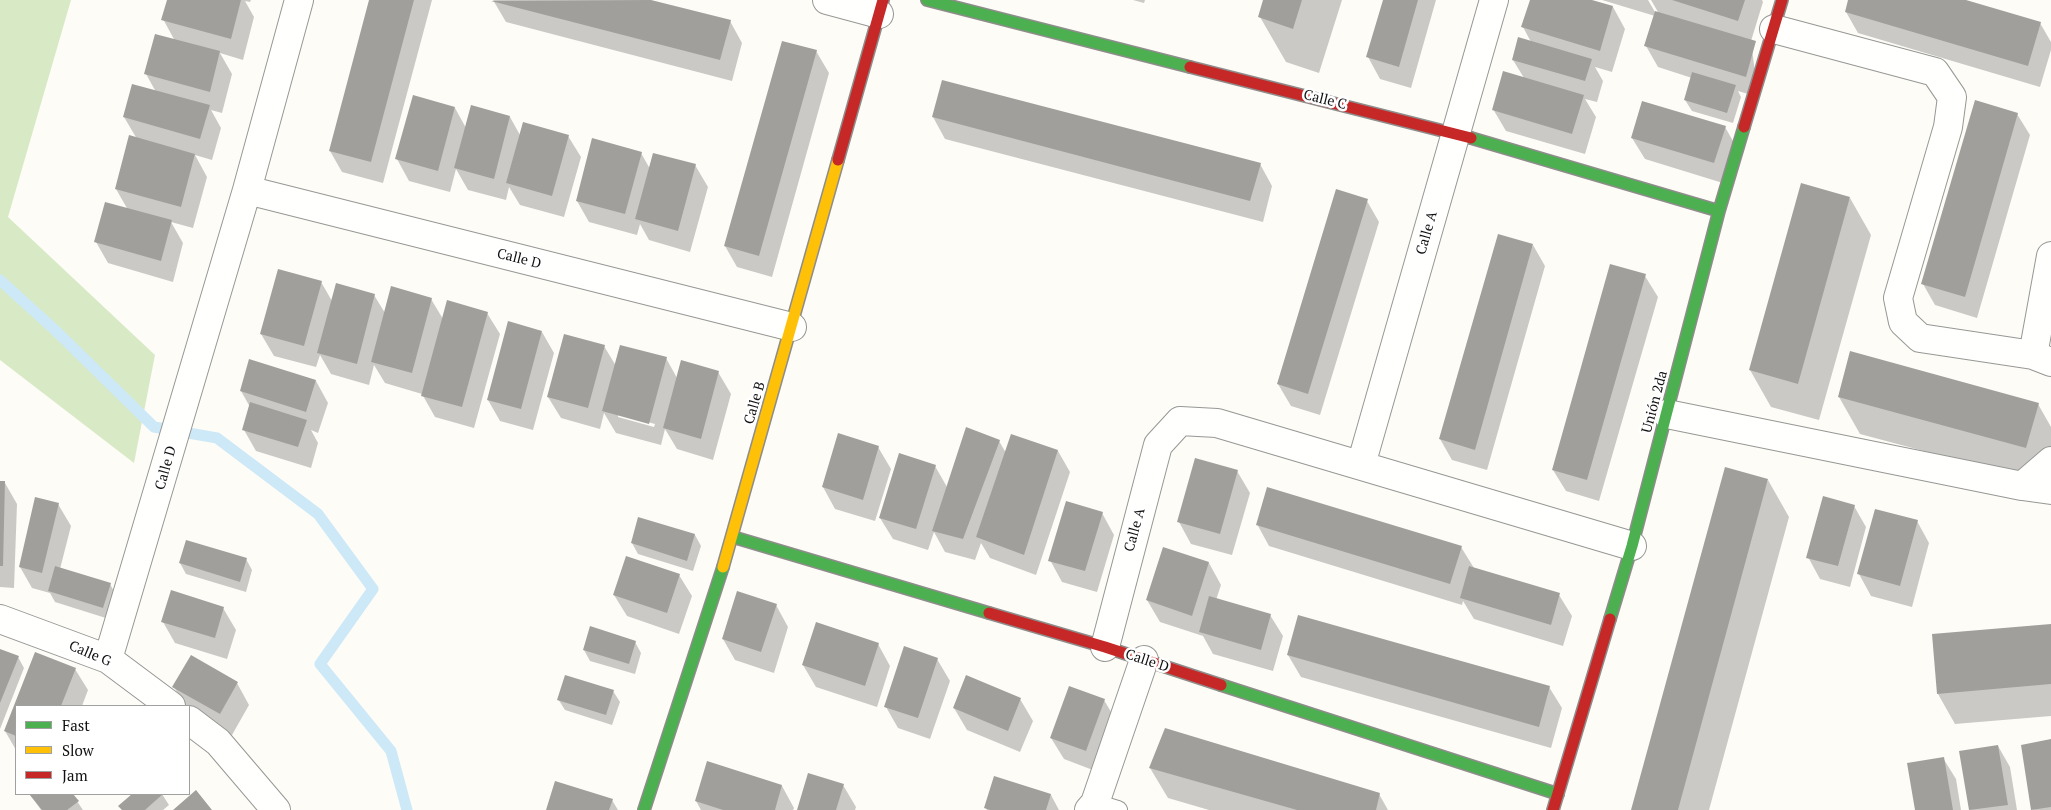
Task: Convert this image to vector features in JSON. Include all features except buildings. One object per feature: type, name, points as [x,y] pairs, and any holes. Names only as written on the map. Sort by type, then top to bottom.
[{"type":"street","name":"Calle D","points":[[108,660],[247,190],[299,0]]},
{"type":"street","points":[[827,0],[881,7]]},
{"type":"street","name":"Calle C","points":[[927,0],[1456,134],[1719,211]]},
{"type":"street","name":"Calle A","points":[[1104,648],[1158,445],[1180,421],[1216,423],[1361,465],[1494,0]]},
{"type":"street","name":"Unión 2da","points":[[1554,810],[1632,546],[1719,211],[1782,0]]},
{"type":"street","name":"Calle B","points":[[644,810],[732,537],[881,7]]},
{"type":"street","points":[[1774,29],[1935,72],[1952,97],[1948,127],[1898,298],[1903,322],[1920,338],[2042,359],[2051,256]]},
{"type":"street","name":"Calle D","points":[[247,190],[792,327]]},
{"type":"street","points":[[1667,414],[2022,486],[2051,490]]},
{"type":"street","points":[[2022,486],[2051,461]]},
{"type":"street","points":[[1361,465],[1632,546]]},
{"type":"street","name":"Calle D","points":[[732,537],[1144,660],[1558,794]]},
{"type":"street","name":"Calle G","points":[[0,619],[108,660],[170,705]]},
{"type":"street","points":[[1101,808],[1144,660]]},
{"type":"street","points":[[190,721],[218,742],[276,810]]},
{"type":"green space","points":[[0,0],[71,0],[8,217],[155,355],[134,463],[0,360]]},
{"type":"waterway","points":[[0,280],[55,330],[154,427],[217,438],[318,514],[373,589],[320,664],[391,751],[407,810]]},
{"type":"traffic: fast","points":[[927,0],[1190,67]]},
{"type":"traffic: fast","points":[[1610,619],[1632,546],[1719,211],[1744,127]]},
{"type":"traffic: fast","points":[[1471,138],[1719,211]]},
{"type":"traffic: fast","points":[[733,537],[989,613]]},
{"type":"traffic: fast","points":[[644,810],[723,567]]},
{"type":"traffic: fast","points":[[1221,685],[1558,794]]},
{"type":"traffic: slow","points":[[723,567],[838,160]]},
{"type":"traffic: jam","points":[[838,160],[883,0]]},
{"type":"traffic: jam","points":[[1744,127],[1782,0]]},
{"type":"traffic: jam","points":[[1190,67],[1471,138]]},
{"type":"traffic: jam","points":[[989,613],[1105,647],[1221,685]]},
{"type":"traffic: jam","points":[[1553,810],[1610,619]]}]
